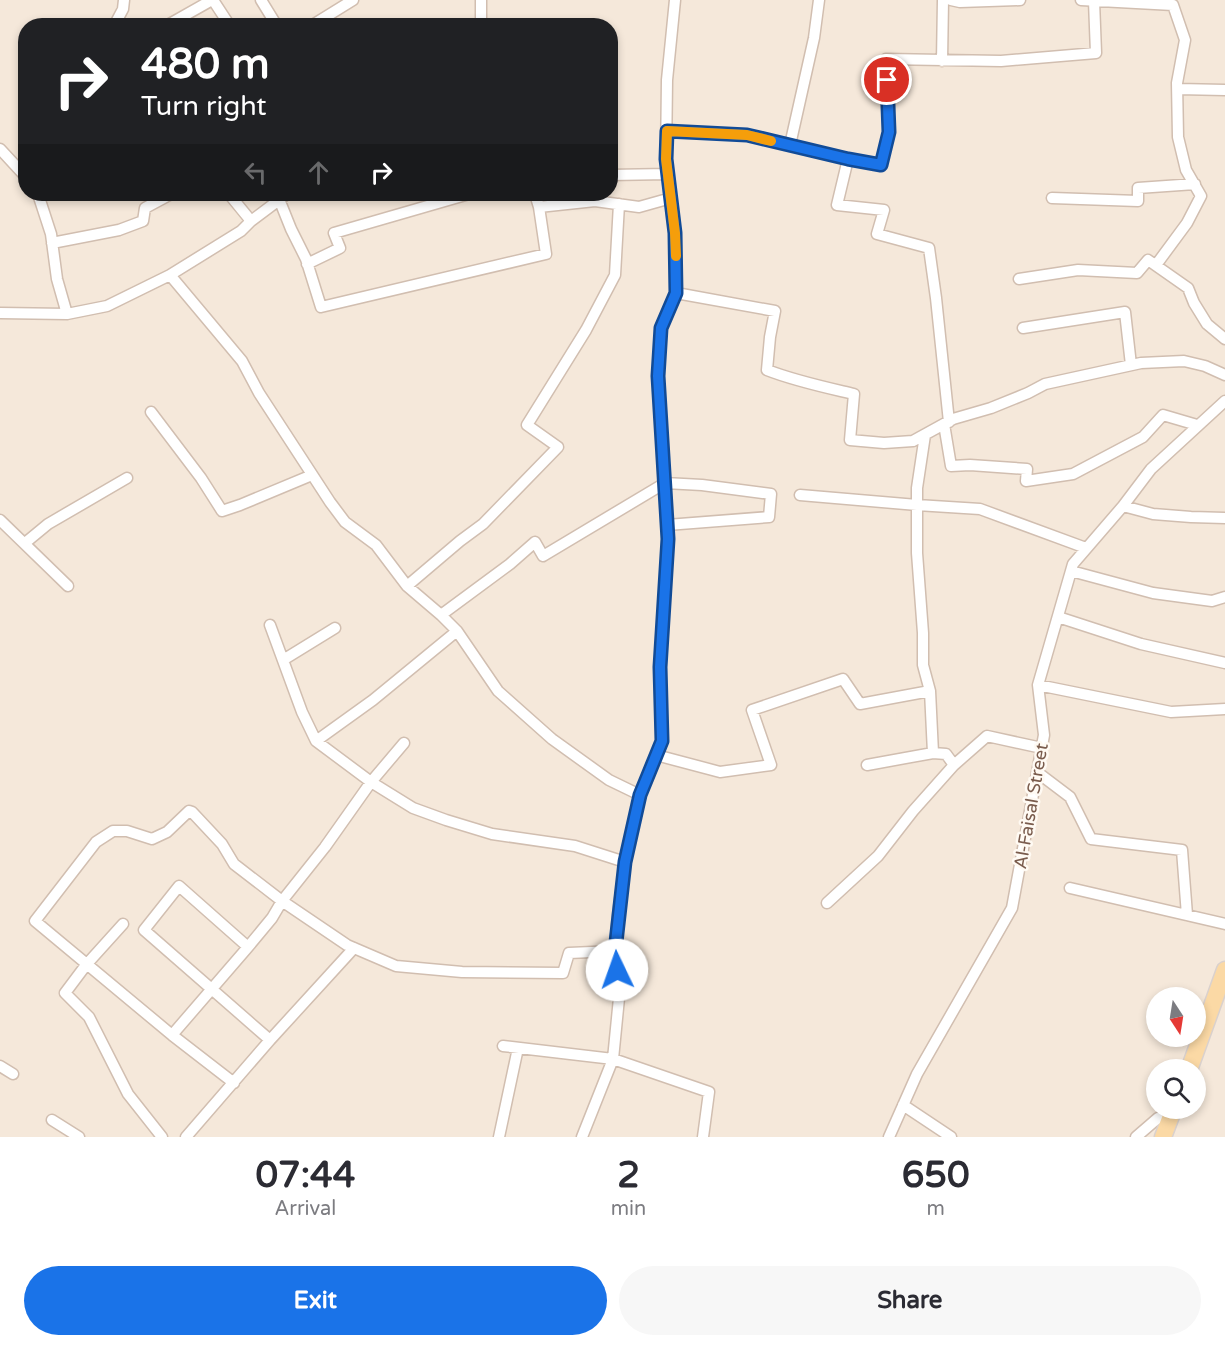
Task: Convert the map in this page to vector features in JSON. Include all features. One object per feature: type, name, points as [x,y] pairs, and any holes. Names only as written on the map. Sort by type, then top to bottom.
[{"type":"main road","points":[[1203,1059],[1221,1000],[1225,970]]},
{"type":"main road","points":[[1193,1059],[1201,1038],[1221,1000]]},
{"type":"main road","points":[[1163,1137],[1170,1119]]},
{"type":"main road","points":[[1175,1137],[1181,1119]]},
{"type":"street","points":[[118,18],[124,0]]},
{"type":"street","points":[[180,18],[212,0],[224,18]]},
{"type":"street","points":[[261,0],[272,18]]},
{"type":"street","points":[[481,0],[481,18]]},
{"type":"street","points":[[582,1137],[613,1059],[620,988],[615,951],[625,862],[640,795],[662,741],[660,667],[668,525],[658,376],[661,328],[676,293],[675,233],[666,159],[667,80],[675,0]]},
{"type":"street","points":[[790,145],[814,38],[819,0]]},
{"type":"street","points":[[942,61],[943,0]]},
{"type":"street","points":[[951,0],[960,2],[1020,0]]},
{"type":"street","points":[[1081,0],[1173,5],[1185,40],[1177,83],[1178,137],[1186,170],[1201,196],[1187,223],[1156,265]]},
{"type":"street","points":[[322,18],[349,1]]},
{"type":"street","points":[[667,131],[747,135],[881,165],[889,132],[886,59],[1001,61],[1096,53],[1095,1]]},
{"type":"street","points":[[1178,89],[1225,90]]},
{"type":"street","points":[[0,149],[18,168]]},
{"type":"street","points":[[848,159],[837,205],[884,210],[877,234],[928,248],[936,298],[951,466],[1027,469],[1026,481],[1072,474],[1143,437],[1163,415],[1197,425]]},
{"type":"street","points":[[618,175],[668,174]]},
{"type":"street","points":[[1052,198],[1138,201],[1138,188],[1195,184]]},
{"type":"street","points":[[539,207],[595,201],[639,207],[671,198]]},
{"type":"street","points":[[40,201],[52,243],[57,279],[67,314]]},
{"type":"street","points":[[52,243],[119,230],[143,221],[145,208],[158,201]]},
{"type":"street","points":[[234,201],[250,221]]},
{"type":"street","points":[[0,313],[67,314],[107,306],[170,275],[241,231],[250,221],[276,201]]},
{"type":"street","points":[[284,201],[291,229],[307,264],[321,307],[546,254],[537,201]]},
{"type":"street","points":[[307,264],[340,248],[334,233],[445,201]]},
{"type":"street","points":[[407,586],[483,524],[558,447],[527,425],[586,330],[615,275],[619,204]]},
{"type":"street","points":[[1019,279],[1078,270],[1137,273],[1148,260],[1188,288],[1207,324],[1225,339]]},
{"type":"street","points":[[170,275],[242,361],[259,393],[345,522],[376,545],[407,586],[457,632],[498,691],[552,739],[609,780],[640,795]]},
{"type":"street","points":[[676,293],[775,311],[767,370],[810,385],[854,394],[850,440],[884,444],[914,441],[946,423],[991,408],[1045,384],[1142,363],[1184,361],[1205,366],[1225,375]]},
{"type":"street","points":[[1023,328],[1125,312],[1131,365]]},
{"type":"street","name":"Al-Faisal Street","points":[[889,1137],[917,1074],[1012,908],[1044,735],[1038,685],[1073,564],[1123,506],[1151,469],[1225,401]]},
{"type":"street","points":[[151,412],[222,510],[240,505],[312,475]]},
{"type":"street","points":[[925,435],[917,488],[917,553],[923,665],[930,692],[933,753]]},
{"type":"street","points":[[25,543],[48,524],[127,478]]},
{"type":"street","points":[[441,615],[510,564],[535,542],[543,556],[665,483],[702,485],[771,494],[769,517],[668,525]]},
{"type":"street","points":[[800,495],[980,509],[1086,548]]},
{"type":"street","points":[[1123,506],[1153,514],[1225,518]]},
{"type":"street","points":[[0,520],[68,586]]},
{"type":"street","points":[[1071,571],[1153,593],[1212,601],[1225,597]]},
{"type":"street","points":[[1058,617],[1141,644],[1225,663]]},
{"type":"street","points":[[270,626],[285,670],[316,741],[371,782],[413,808],[446,820],[492,834],[575,846],[625,862]]},
{"type":"street","points":[[283,660],[335,628]]},
{"type":"street","points":[[316,741],[373,700],[457,632]]},
{"type":"street","points":[[656,755],[720,772],[771,765],[752,710],[843,679],[860,704],[930,692]]},
{"type":"street","points":[[1038,685],[1171,712],[1225,710]]},
{"type":"street","points":[[827,903],[878,856],[913,811],[954,765],[987,736],[1042,748]]},
{"type":"street","points":[[172,1035],[272,918],[282,901],[325,847],[371,782],[404,743]]},
{"type":"street","points":[[867,765],[933,753],[946,754],[954,765]]},
{"type":"street","points":[[1037,772],[1070,797],[1091,839],[1182,850],[1187,915]]},
{"type":"street","points":[[234,1083],[86,965],[35,921],[96,842],[113,831],[127,831],[152,839],[166,832],[189,811],[192,812],[222,844],[234,864],[282,901],[347,945],[396,966],[474,972],[563,973],[569,953],[615,951]]},
{"type":"street","points":[[248,947],[179,886],[144,930],[270,1040]]},
{"type":"street","points":[[1070,888],[1225,924]]},
{"type":"street","points":[[123,924],[86,965],[65,993],[89,1017],[128,1094],[162,1137]]},
{"type":"street","points":[[187,1137],[270,1040],[354,948]]},
{"type":"street","points":[[503,1046],[613,1059],[710,1092],[703,1137]]},
{"type":"street","points":[[499,1137],[518,1048]]},
{"type":"street","points":[[0,1065],[14,1074]]},
{"type":"street","points":[[903,1105],[951,1137]]},
{"type":"street","points":[[1136,1137],[1157,1119]]},
{"type":"street","points":[[52,1120],[79,1137]]},
{"type":"shaded area","points":[[0,0],[1225,0],[1225,1137],[0,1137]]},
{"type":"slow traffic","points":[[676,256],[666,159],[667,131],[747,135],[771,141]]},
{"type":"route","points":[[617,970],[615,951],[625,862],[640,795],[662,741],[660,667],[668,539],[658,376],[661,328],[676,293],[675,233],[666,159],[667,131],[747,135],[881,165],[889,132],[887,80]]}]
